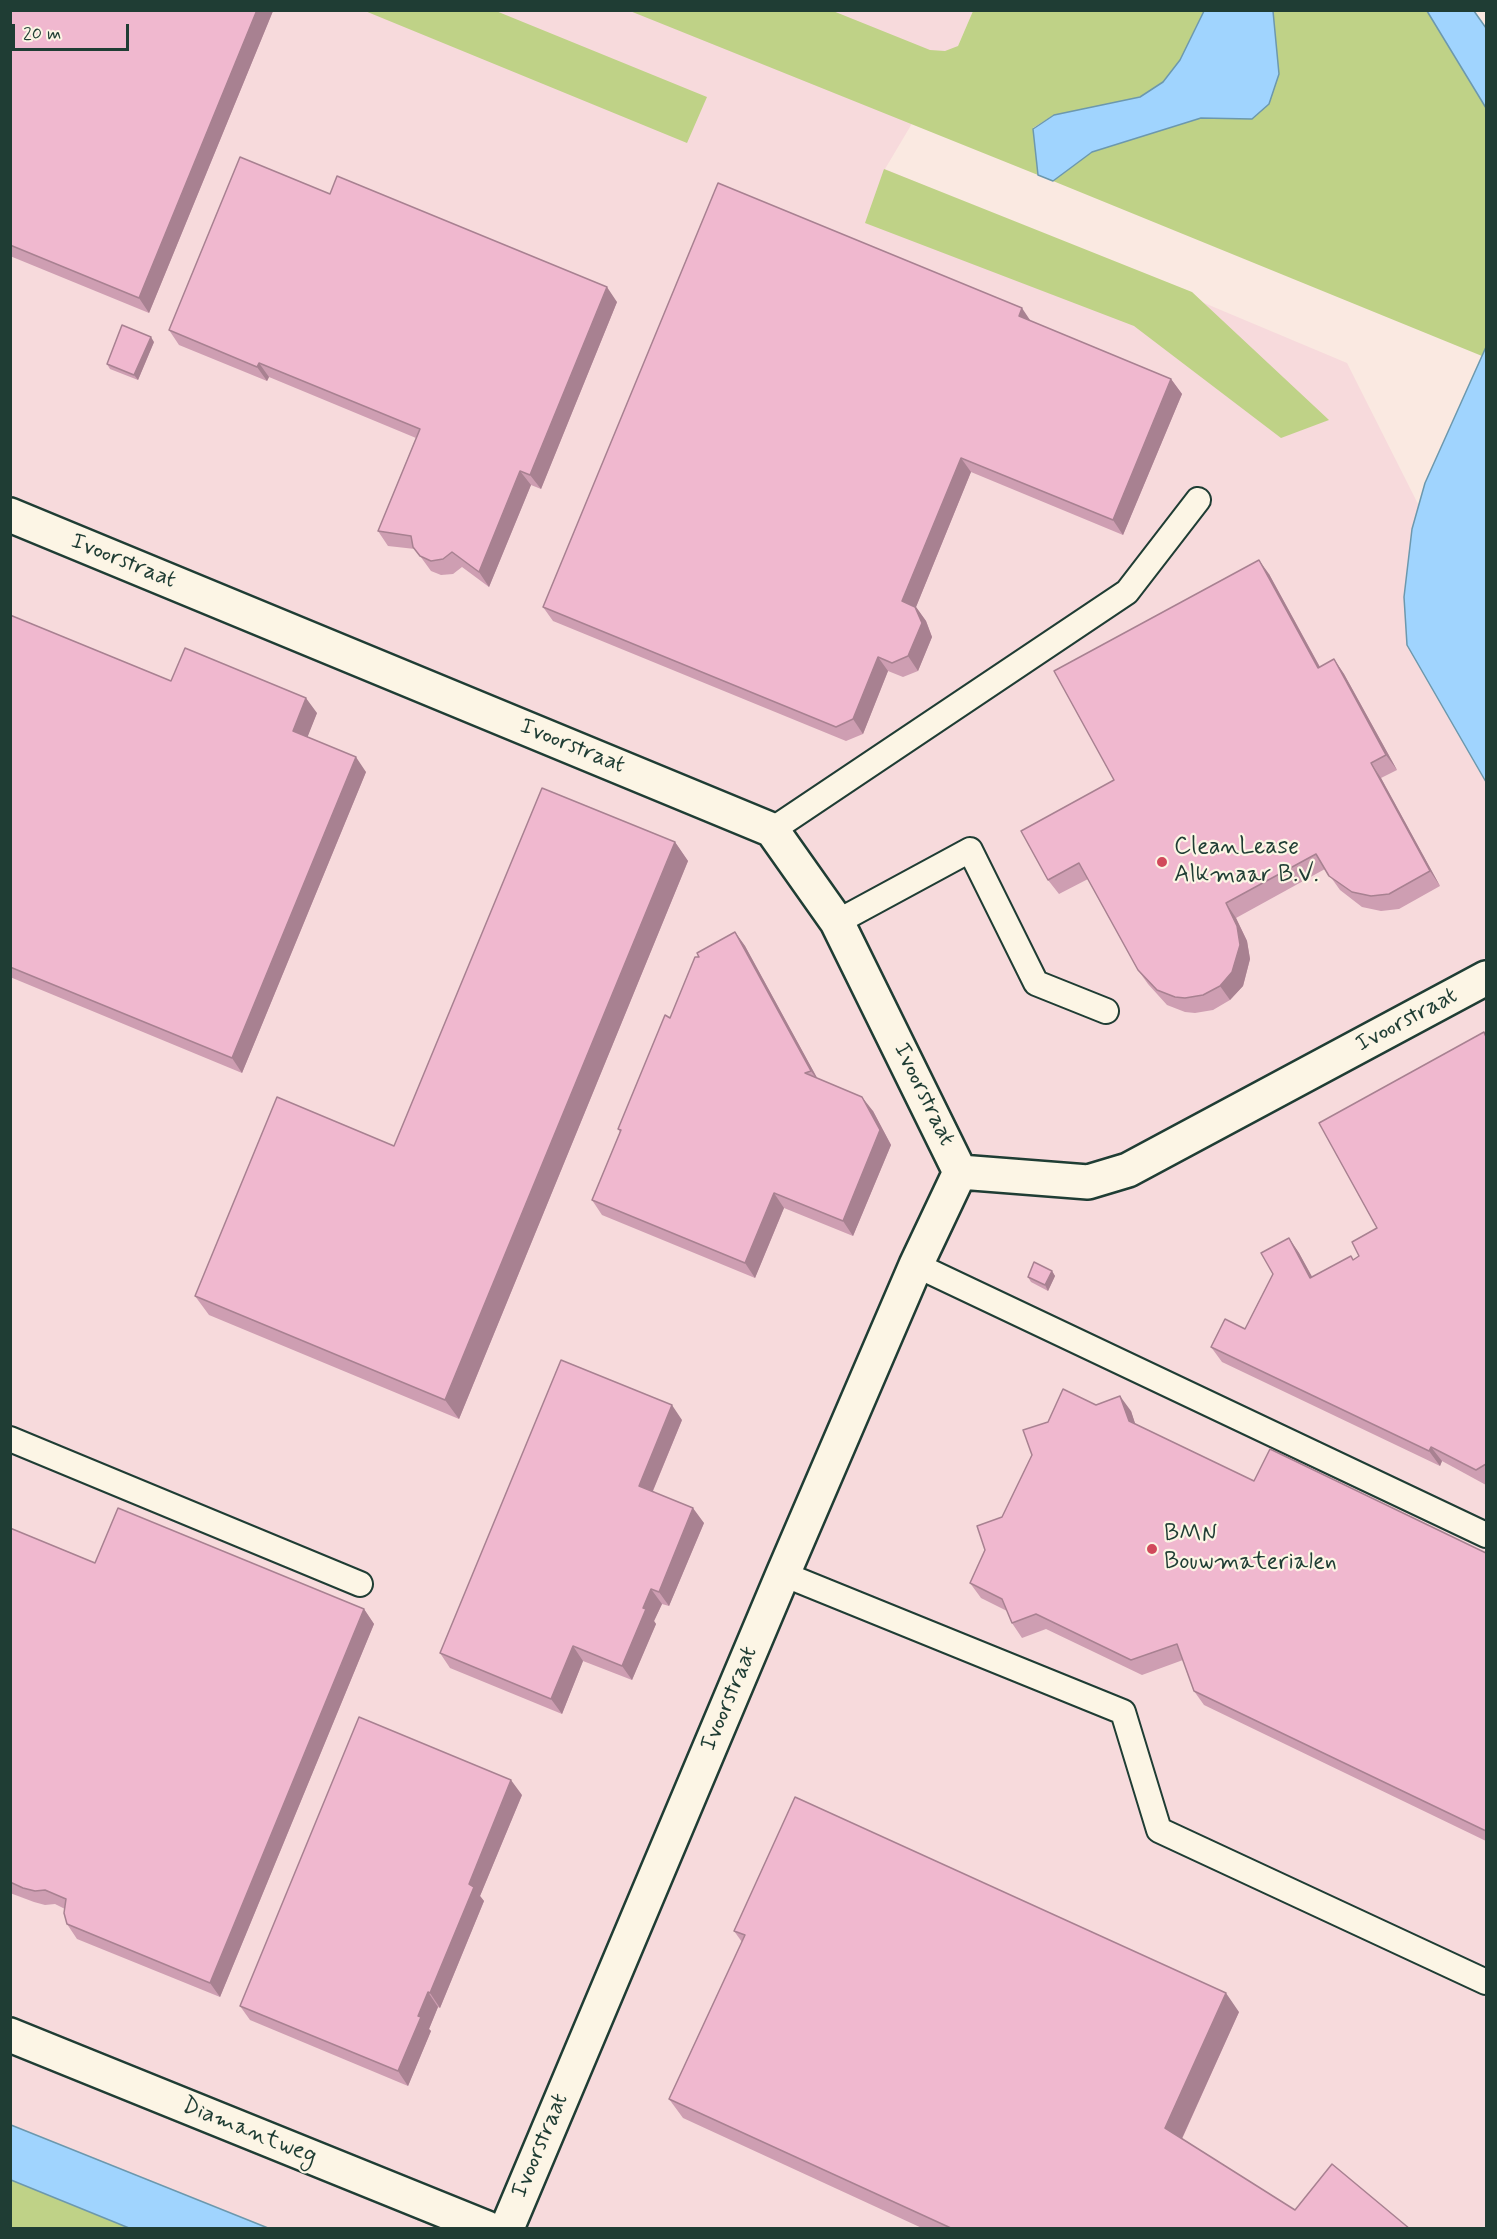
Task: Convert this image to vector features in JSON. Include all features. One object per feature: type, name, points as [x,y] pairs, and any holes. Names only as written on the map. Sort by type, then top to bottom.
[{"type":"street","name":"Ivoorstraat","points":[[10,515],[772,830],[837,922],[960,1172]]},
{"type":"street","name":"Ivoorstraat","points":[[960,1172],[1088,1182],[1128,1170],[1486,978]]},
{"type":"street","name":"Ivoorstraat","points":[[507,2229],[783,1574],[916,1265],[960,1172]]},
{"type":"street","name":"Diamantweg","points":[[10,2035],[487,2229]]},
{"type":"lane","points":[[772,830],[1127,592],[1198,500]]},
{"type":"lane","points":[[837,922],[970,850],[1036,983],[1106,1011]]},
{"type":"lane","points":[[916,1265],[1486,1535]]},
{"type":"lane","points":[[10,1438],[360,1584]]},
{"type":"lane","points":[[783,1574],[1123,1712],[1160,1830],[1486,1982]]},
{"type":"shaded area","points":[[11,11],[973,11],[958,46],[885,169],[1347,363],[1486,639],[1486,2228],[11,2228]]},
{"type":"green space","points":[[365,11],[496,11],[707,97],[687,143]]},
{"type":"green space","points":[[630,11],[833,11],[930,50],[945,51],[958,46],[973,11],[1204,11],[1180,60],[1163,82],[1140,97],[1054,115],[1033,128],[1038,175]]},
{"type":"green space","points":[[1273,11],[1427,11],[1486,108],[1486,347],[1482,356],[1053,181],[1092,152],[1201,118],[1252,118],[1279,74]]},
{"type":"green space","points":[[884,169],[1192,292],[1329,420],[1281,438],[1134,326],[865,223]]},
{"type":"green space","points":[[11,2180],[129,2228],[11,2228]]},
{"type":"water","points":[[1204,11],[1273,11],[1279,74],[1269,104],[1252,119],[1201,118],[1092,152],[1053,181],[1038,175],[1033,129],[1054,115],[1140,97],[1163,82],[1180,60]]},
{"type":"water","points":[[1427,11],[1474,11],[1486,28],[1486,108]]},
{"type":"water","points":[[1486,347],[1486,782],[1407,645],[1404,597],[1412,529],[1425,483]]},
{"type":"water","points":[[10,2125],[268,2228],[129,2228],[11,2180]]},
{"type":"building","points":[[10,10],[257,10],[139,298],[10,245]]},
{"type":"building","points":[[240,157],[330,194],[337,176],[607,287],[530,475],[520,471],[479,572],[452,552],[443,559],[431,561],[420,556],[413,547],[411,536],[378,531],[420,429],[259,363],[257,367],[169,330]]},
{"type":"building","points":[[718,183],[1022,308],[1019,316],[1171,379],[1113,520],[961,458],[902,601],[915,607],[922,623],[908,656],[892,663],[878,657],[853,719],[836,727],[543,607]]},
{"type":"building","points":[[122,325],[151,337],[134,375],[107,364]]},
{"type":"building","points":[[1259,560],[1318,668],[1334,659],[1386,755],[1371,763],[1430,871],[1389,894],[1371,896],[1352,892],[1329,876],[1316,854],[1226,903],[1237,926],[1240,945],[1232,972],[1220,986],[1203,995],[1175,997],[1157,990],[1138,970],[1079,863],[1048,880],[1021,831],[1114,780],[1054,671]]},
{"type":"building","points":[[10,615],[171,681],[185,648],[306,698],[293,731],[356,757],[232,1058],[10,967]]},
{"type":"building","points":[[542,788],[675,842],[445,1400],[195,1296],[277,1097],[394,1146]]},
{"type":"building","points":[[735,932],[811,1071],[805,1073],[862,1097],[880,1130],[843,1221],[774,1193],[745,1263],[592,1200],[621,1130],[618,1129],[665,1015],[670,1018],[695,957],[699,957],[697,953]]},
{"type":"building","points":[[1484,1032],[1486,1037],[1486,1464],[1476,1470],[1431,1447],[1429,1451],[1211,1347],[1225,1319],[1245,1329],[1273,1274],[1261,1253],[1289,1238],[1310,1278],[1351,1256],[1353,1260],[1359,1256],[1352,1242],[1377,1228],[1319,1123]]},
{"type":"building","points":[[1034,1262],[1052,1271],[1045,1285],[1028,1277]]},
{"type":"building","points":[[561,1360],[672,1405],[639,1486],[693,1508],[659,1592],[651,1589],[643,1608],[646,1609],[622,1666],[573,1646],[551,1699],[440,1653]]},
{"type":"building","points":[[1063,1389],[1096,1405],[1120,1396],[1129,1421],[1254,1481],[1270,1449],[1486,1553],[1486,1831],[1194,1691],[1177,1644],[1131,1660],[1036,1614],[1012,1623],[1002,1599],[970,1583],[985,1550],[977,1526],[1002,1517],[1032,1455],[1023,1430],[1048,1422]]},
{"type":"building","points":[[118,1508],[364,1609],[210,1983],[67,1924],[64,1913],[66,1899],[45,1890],[35,1891],[10,1882],[10,1528],[95,1563]]},
{"type":"building","points":[[359,1717],[511,1780],[469,1884],[474,1887],[430,1993],[428,1992],[418,2016],[421,2017],[398,2071],[240,2006]]},
{"type":"building","points":[[795,1797],[1226,1993],[1165,2128],[1295,2210],[1332,2164],[1410,2229],[953,2229],[669,2099],[745,1935],[734,1931]]},
{"type":"place","name":"CleanLease Alkmaar B.V.","points":[[1162,862]]},
{"type":"place","name":"BMN Bouwmaterialen","points":[[1152,1549]]}]
